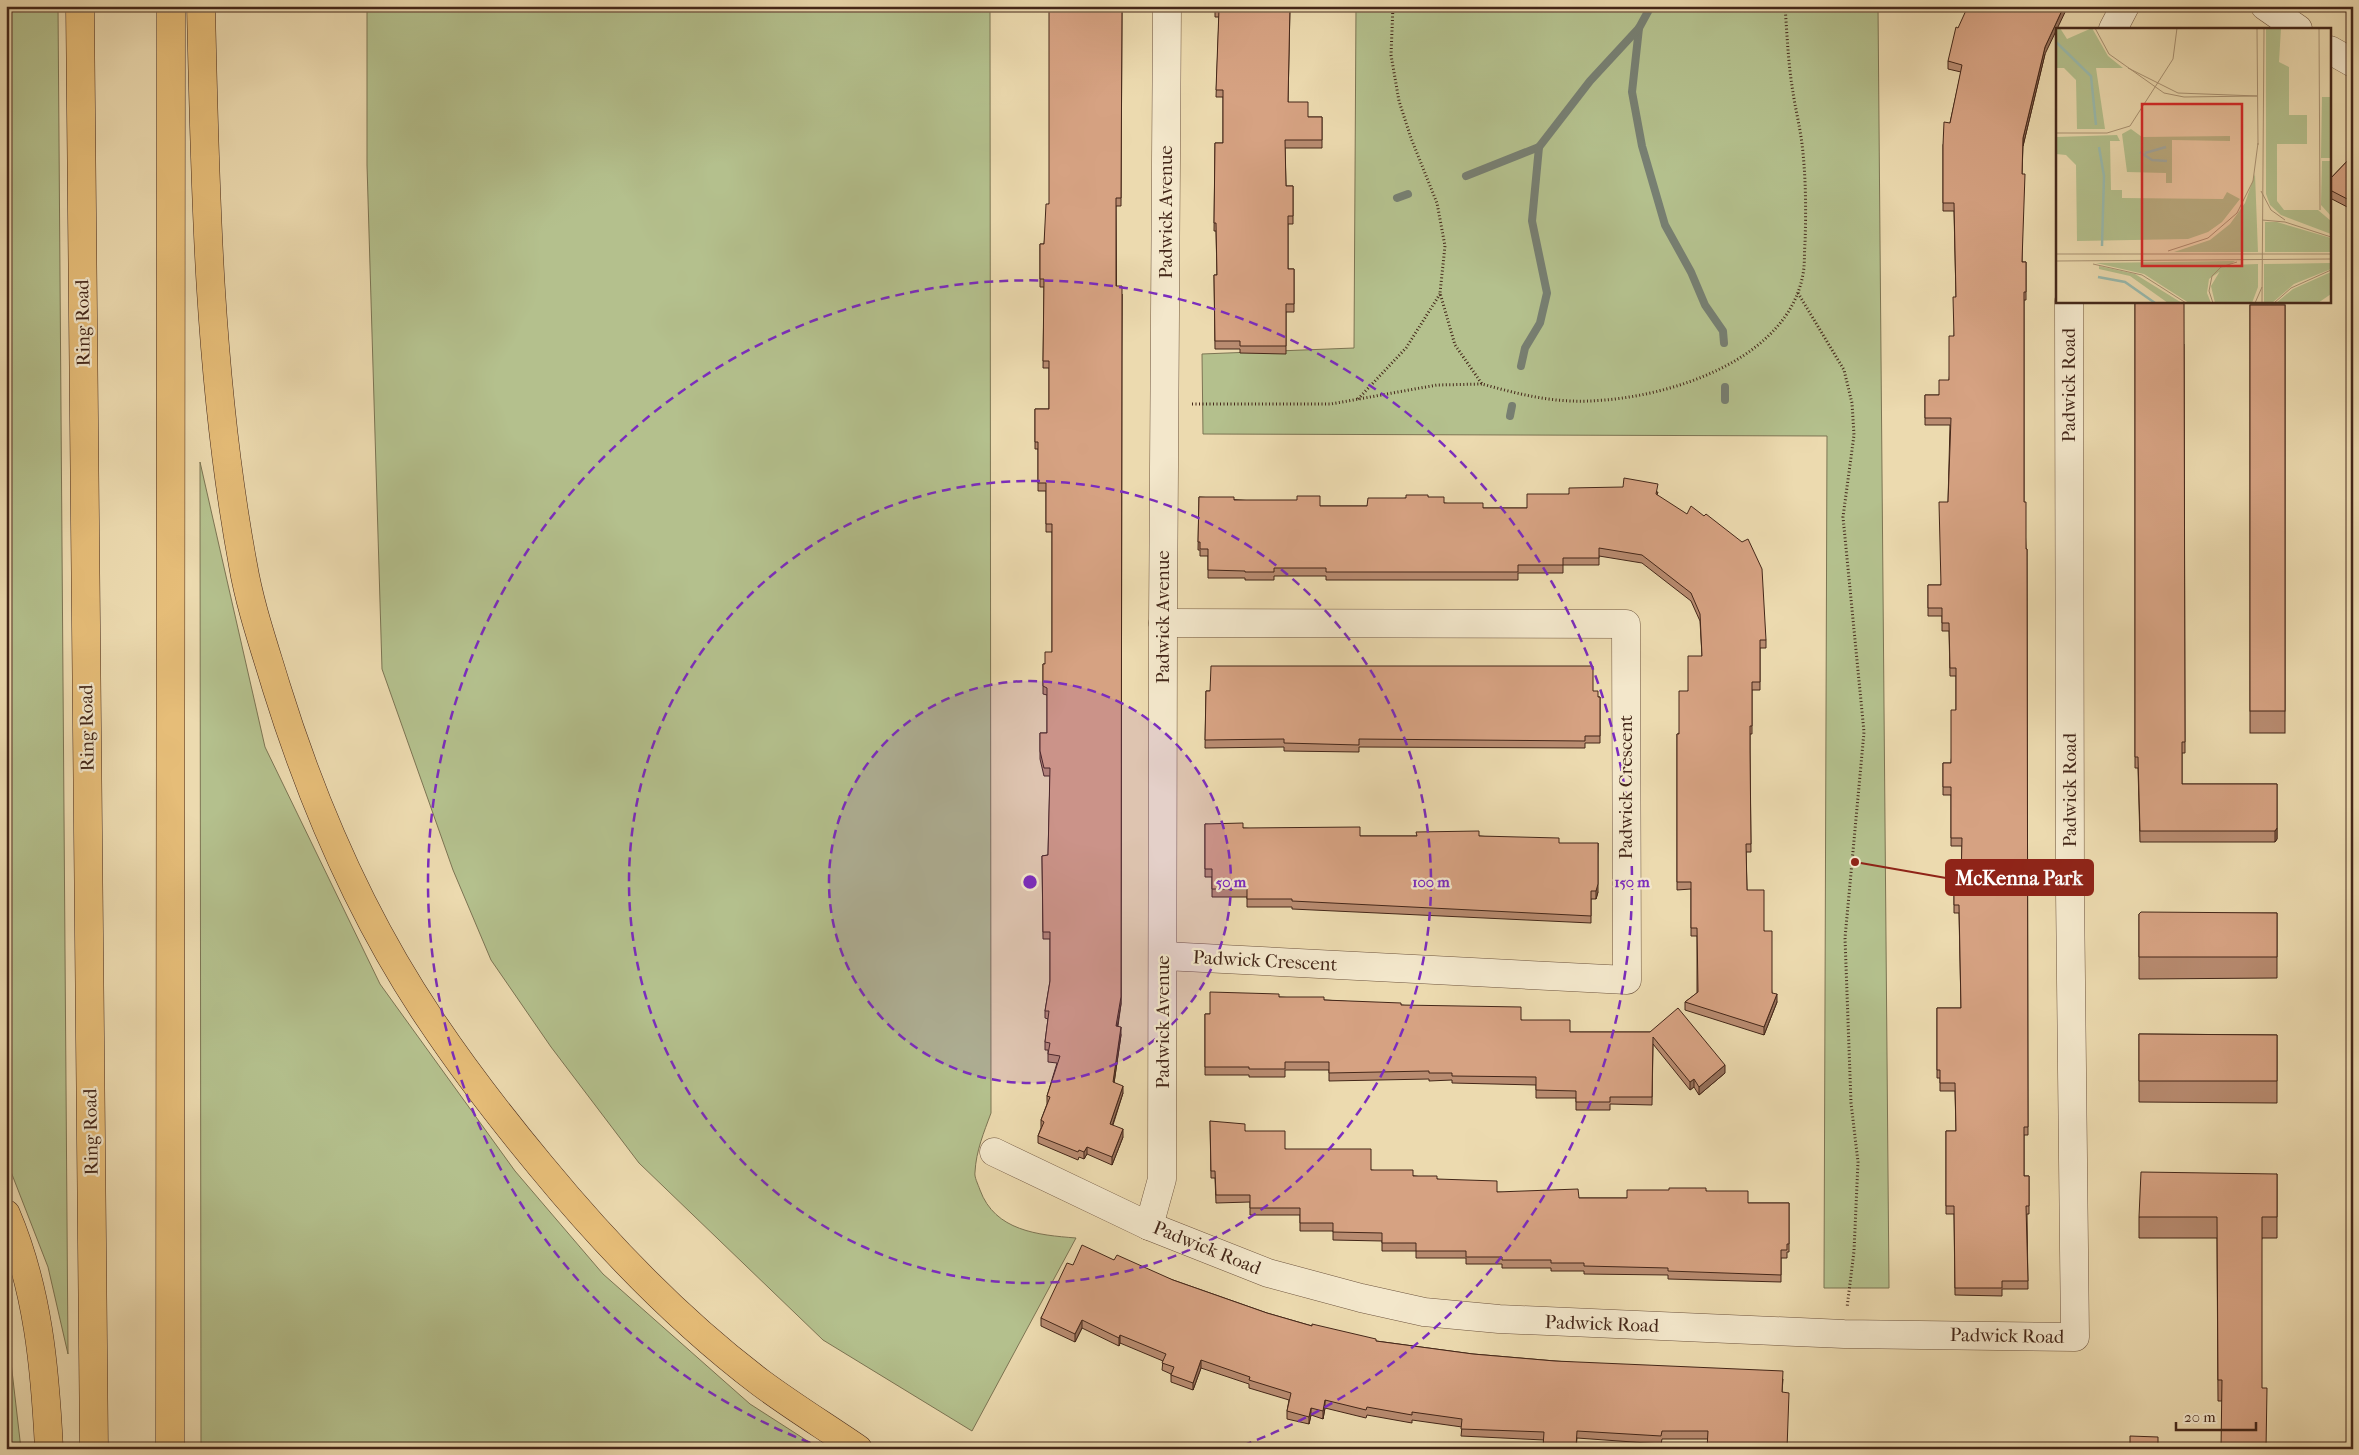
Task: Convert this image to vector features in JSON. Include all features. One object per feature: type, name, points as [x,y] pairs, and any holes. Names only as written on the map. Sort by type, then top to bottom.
[{"type":"highway","name":"Ring Road","points":[[80,6],[94,1449]]},
{"type":"highway","points":[[170,1449],[171,6]]},
{"type":"highway","points":[[201,6],[204,144],[218,386],[243,569],[261,637],[303,768],[362,901],[396,964],[436,1027],[511,1130],[614,1251],[705,1335],[761,1383],[858,1449]]},
{"type":"highway","points":[[6,1214],[24,1263],[42,1344],[49,1449]]},
{"type":"street","name":"Padwick Avenue","points":[[1149,1226],[1162,1179],[1164,956],[1162,623],[1167,6]]},
{"type":"street","points":[[2114,28],[2125,6]]},
{"type":"street","points":[[2265,6],[2297,28]]},
{"type":"street","points":[[2332,51],[2353,63]]},
{"type":"street","name":"Padwick Road","points":[[994,1152],[1149,1226],[1268,1273],[1361,1298],[1424,1312],[1498,1319],[1844,1334],[2075,1337],[2070,891],[2069,302]]},
{"type":"street","name":"Padwick Crescent","points":[[1162,623],[1626,624],[1627,980],[1164,956]]},
{"type":"path","points":[[1394,6],[1391,55],[1399,101],[1411,138],[1437,203],[1445,246],[1440,293],[1455,345],[1482,384]]},
{"type":"path","points":[[1164,400],[1200,405],[1321,404],[1437,386],[1482,384],[1524,396],[1572,401],[1618,399],[1698,380],[1736,362],[1765,340],[1786,315],[1798,293],[1803,274],[1806,224],[1803,161],[1792,83],[1786,6]]},
{"type":"path","points":[[1358,399],[1406,348],[1440,293]]},
{"type":"path","points":[[1798,293],[1844,370],[1852,403],[1854,435],[1844,517],[1864,732],[1845,938],[1851,1103],[1858,1162],[1854,1251],[1844,1334]]},
{"type":"green space","points":[[6,6],[58,6],[68,1354],[48,1267],[6,1159]]},
{"type":"green space","points":[[367,6],[990,6],[991,1113],[979,1149],[975,1174],[987,1204],[1007,1222],[1033,1232],[1076,1238],[972,1431],[823,1340],[639,1163],[551,1047],[491,960],[453,870],[382,669],[367,165]]},
{"type":"green space","points":[[1356,6],[1878,6],[1889,1288],[1824,1288],[1827,436],[1203,434],[1202,354],[1354,348]]},
{"type":"green space","points":[[200,462],[265,747],[380,984],[515,1171],[603,1274],[750,1404],[820,1449],[201,1449]]},
{"type":"green space","points":[[6,1319],[21,1449],[6,1449]]},
{"type":"building","points":[[1049,6],[1117,6],[1117,8],[1122,8],[1121,198],[1116,198],[1116,286],[1122,286],[1121,997],[1116,1026],[1121,1027],[1113,1082],[1123,1086],[1110,1124],[1123,1129],[1112,1157],[1087,1147],[1084,1152],[1079,1150],[1078,1152],[1038,1136],[1044,1122],[1041,1120],[1050,1097],[1047,1096],[1060,1056],[1048,1054],[1050,1043],[1045,1042],[1049,1011],[1045,1011],[1050,981],[1050,932],[1043,932],[1042,856],[1048,855],[1050,768],[1044,768],[1040,751],[1040,733],[1047,733],[1047,688],[1043,686],[1043,664],[1045,664],[1045,652],[1052,652],[1052,524],[1046,524],[1046,483],[1038,483],[1038,442],[1035,442],[1035,409],[1049,409],[1049,361],[1043,361],[1044,279],[1040,279],[1040,244],[1044,244],[1046,204],[1049,204]]},
{"type":"building","points":[[1215,6],[1290,6],[1288,102],[1308,102],[1308,117],[1322,117],[1322,140],[1285,140],[1286,186],[1293,186],[1293,216],[1288,216],[1288,269],[1294,269],[1294,304],[1286,304],[1286,346],[1240,346],[1240,341],[1215,341],[1214,275],[1217,275],[1216,223],[1214,223],[1215,143],[1223,143],[1223,90],[1216,90],[1219,9],[1215,9]]},
{"type":"building","points":[[1968,6],[2064,6],[2045,47],[2023,138],[2022,174],[2025,174],[2022,262],[2026,262],[2026,292],[2024,292],[2024,502],[2026,502],[2027,549],[2028,1127],[2024,1127],[2024,1176],[2029,1176],[2029,1206],[2026,1206],[2028,1281],[2002,1281],[2002,1288],[1955,1288],[1954,1206],[1946,1206],[1946,1131],[1956,1131],[1955,1083],[1940,1083],[1940,1070],[1937,1070],[1937,1008],[1961,1008],[1959,905],[1954,905],[1954,883],[1961,883],[1962,838],[1951,838],[1951,787],[1943,787],[1943,763],[1951,763],[1951,710],[1956,710],[1956,668],[1950,668],[1949,623],[1942,623],[1942,608],[1928,608],[1928,585],[1941,585],[1939,502],[1948,502],[1951,418],[1925,418],[1925,395],[1939,395],[1939,380],[1949,380],[1949,336],[1954,336],[1953,297],[1956,297],[1954,203],[1943,203],[1943,145],[1944,122],[1950,123],[1962,65],[1948,61],[1956,27],[1958,28]]},
{"type":"building","points":[[2353,155],[2353,202],[2332,191],[2332,177]]},
{"type":"building","points":[[2135,302],[2184,302],[2185,742],[2182,742],[2182,784],[2277,784],[2277,828],[2275,831],[2140,831],[2138,757],[2135,757]]},
{"type":"building","points":[[2250,305],[2285,305],[2285,711],[2250,711]]},
{"type":"building","points":[[1624,478],[1658,484],[1656,494],[1687,514],[1691,506],[1704,516],[1706,514],[1742,542],[1748,539],[1762,569],[1766,640],[1760,640],[1760,682],[1752,682],[1752,726],[1750,726],[1751,844],[1746,844],[1747,890],[1764,890],[1764,931],[1772,931],[1772,993],[1777,994],[1764,1027],[1685,1002],[1698,992],[1697,928],[1691,928],[1691,882],[1677,882],[1677,734],[1679,734],[1679,691],[1688,691],[1688,656],[1702,656],[1700,614],[1691,593],[1642,555],[1599,548],[1599,558],[1563,558],[1563,565],[1518,565],[1518,572],[1326,572],[1326,568],[1274,568],[1274,572],[1245,572],[1208,570],[1208,549],[1200,549],[1200,542],[1198,542],[1199,497],[1234,497],[1234,500],[1297,500],[1297,496],[1320,496],[1320,506],[1367,506],[1368,498],[1406,498],[1406,495],[1428,495],[1428,497],[1444,497],[1444,503],[1483,503],[1483,508],[1527,508],[1527,494],[1569,494],[1569,488],[1623,487]]},
{"type":"building","points":[[1211,666],[1593,666],[1593,691],[1598,691],[1598,697],[1600,697],[1600,736],[1585,736],[1585,741],[1359,739],[1359,745],[1284,743],[1284,739],[1205,740],[1206,691],[1210,691]]},
{"type":"building","points":[[1243,823],[1243,828],[1360,827],[1360,836],[1417,836],[1416,832],[1479,831],[1479,836],[1559,838],[1559,843],[1598,843],[1598,884],[1596,891],[1591,891],[1591,916],[1292,901],[1292,899],[1247,899],[1247,889],[1212,889],[1212,869],[1205,869],[1205,824]]},
{"type":"building","points":[[2141,912],[2277,913],[2277,957],[2139,957],[2139,914]]},
{"type":"building","points":[[1210,992],[1279,994],[1279,997],[1324,997],[1324,1000],[1401,1003],[1401,1005],[1521,1007],[1521,1020],[1570,1020],[1570,1032],[1650,1032],[1678,1008],[1725,1065],[1699,1087],[1694,1079],[1690,1082],[1653,1037],[1652,1097],[1610,1097],[1610,1102],[1576,1102],[1576,1091],[1536,1090],[1536,1077],[1452,1076],[1452,1073],[1429,1073],[1429,1071],[1329,1073],[1329,1062],[1285,1062],[1285,1069],[1205,1067],[1205,1014],[1210,1014]]},
{"type":"building","points":[[2139,1034],[2277,1035],[2277,1081],[2139,1081]]},
{"type":"building","points":[[1210,1121],[1245,1124],[1245,1131],[1285,1131],[1285,1149],[1371,1149],[1371,1170],[1413,1170],[1413,1176],[1437,1176],[1437,1179],[1497,1181],[1497,1192],[1578,1189],[1579,1198],[1627,1198],[1627,1190],[1706,1188],[1706,1191],[1748,1191],[1748,1203],[1789,1203],[1789,1244],[1787,1244],[1787,1250],[1781,1250],[1781,1275],[1668,1271],[1668,1268],[1584,1266],[1584,1263],[1551,1263],[1551,1260],[1502,1260],[1502,1257],[1466,1257],[1466,1251],[1416,1251],[1416,1243],[1382,1243],[1382,1233],[1333,1232],[1333,1223],[1300,1223],[1300,1208],[1250,1208],[1250,1195],[1216,1195],[1215,1171],[1211,1171]]},
{"type":"building","points":[[2141,1172],[2277,1174],[2277,1217],[2262,1217],[2262,1388],[2267,1388],[2266,1449],[2221,1449],[2222,1380],[2218,1380],[2217,1217],[2139,1217]]},
{"type":"building","points":[[1082,1245],[1114,1260],[1117,1255],[1173,1280],[1267,1313],[1312,1326],[1312,1324],[1376,1339],[1376,1341],[1473,1354],[1555,1361],[1783,1371],[1782,1392],[1789,1393],[1787,1449],[1707,1449],[1708,1431],[1662,1431],[1661,1436],[1577,1431],[1576,1448],[1543,1447],[1544,1432],[1461,1429],[1462,1419],[1412,1412],[1412,1415],[1367,1407],[1366,1410],[1325,1400],[1323,1411],[1311,1408],[1309,1417],[1287,1411],[1291,1393],[1249,1380],[1250,1377],[1201,1360],[1193,1383],[1171,1375],[1174,1367],[1162,1363],[1166,1354],[1120,1335],[1119,1338],[1082,1320],[1075,1334],[1041,1318],[1067,1263],[1073,1265]]},
{"type":"building","points":[[2130,1436],[2158,1437],[2158,1449],[2130,1449]]},
{"type":"waterway","points":[[1521,366],[1525,348],[1540,323],[1547,293],[1532,221],[1539,147],[1590,81],[1639,28],[1651,6]]},
{"type":"waterway","points":[[1639,28],[1632,92],[1642,146],[1665,225],[1691,272],[1705,305],[1723,331],[1724,343]]},
{"type":"waterway","points":[[1466,176],[1539,147]]},
{"type":"waterway","points":[[1397,198],[1408,194]]},
{"type":"waterway","points":[[1725,387],[1725,400]]},
{"type":"waterway","points":[[1510,416],[1512,406]]},
{"type":"place","name":"McKenna Park","points":[[1855,862]]}]
